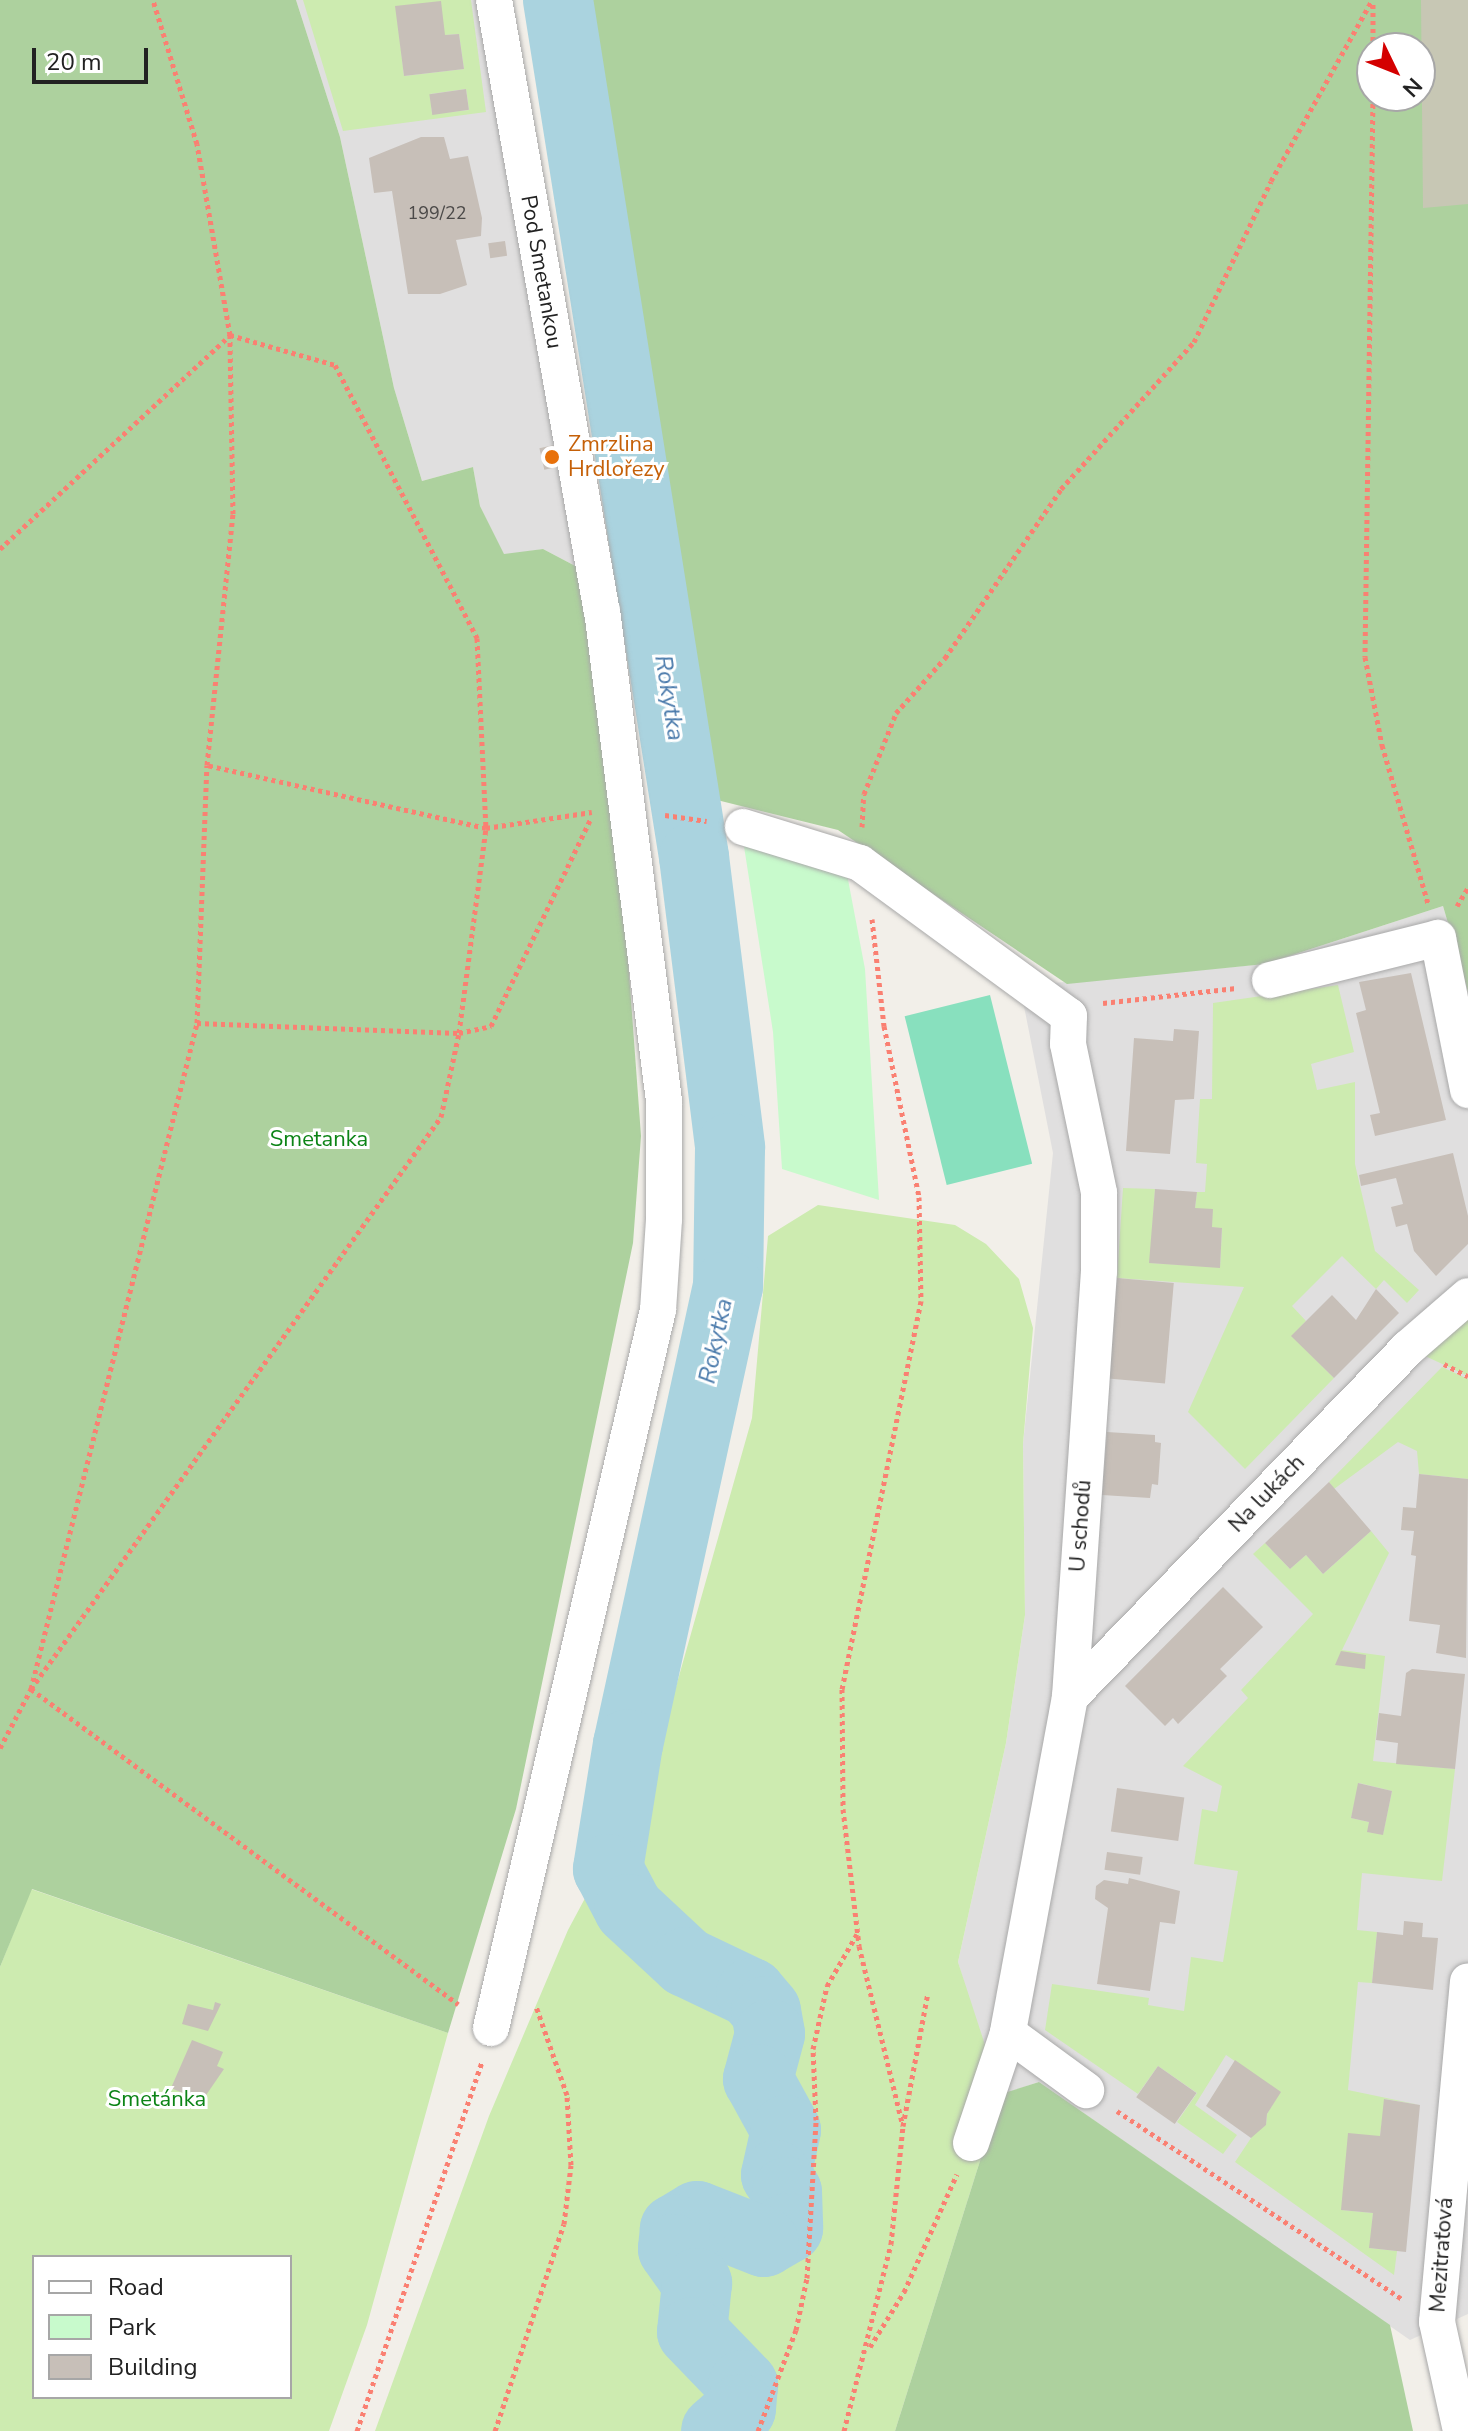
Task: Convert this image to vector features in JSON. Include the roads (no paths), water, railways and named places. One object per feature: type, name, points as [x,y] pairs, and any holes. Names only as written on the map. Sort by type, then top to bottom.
[{"type":"street","name":"Pod Smetankou","points":[[491,2028],[658,1310],[664,1101],[612,811],[592,543],[494,0]]},
{"type":"street","name":"U schodů","points":[[743,827],[860,863],[1069,1016],[1068,1044],[1099,1193],[1099,1271],[1070,1697],[1008,2033],[971,2143]]},
{"type":"street","points":[[1270,980],[1438,938],[1468,1090]]},
{"type":"street","name":"Na lukách","points":[[1070,1697],[1408,1348],[1468,1296]]},
{"type":"street","name":"Mezitraťová","points":[[1461,2431],[1437,2322],[1468,1981]]},
{"type":"street","points":[[1008,2033],[1086,2090]]},
{"type":"waterway","name":"Rokytka","points":[[558,0],[694,857],[730,1148],[728,1286],[628,1744],[608,1869],[629,1909],[686,1962],[751,1993],[766,2011],[770,2034],[758,2079],[786,2130],[776,2175],[787,2192],[788,2228],[764,2242],[697,2216],[675,2229],[673,2249],[697,2283],[692,2332],[743,2385],[741,2409],[716,2431]]},
{"type":"place","name":"Zmrzlina Hrdlořezy","points":[[552,457]]},
{"type":"park label","name":"Smetanka","points":[[319,1140]]},
{"type":"park label","name":"Smetánka","points":[[157,2100]]}]
